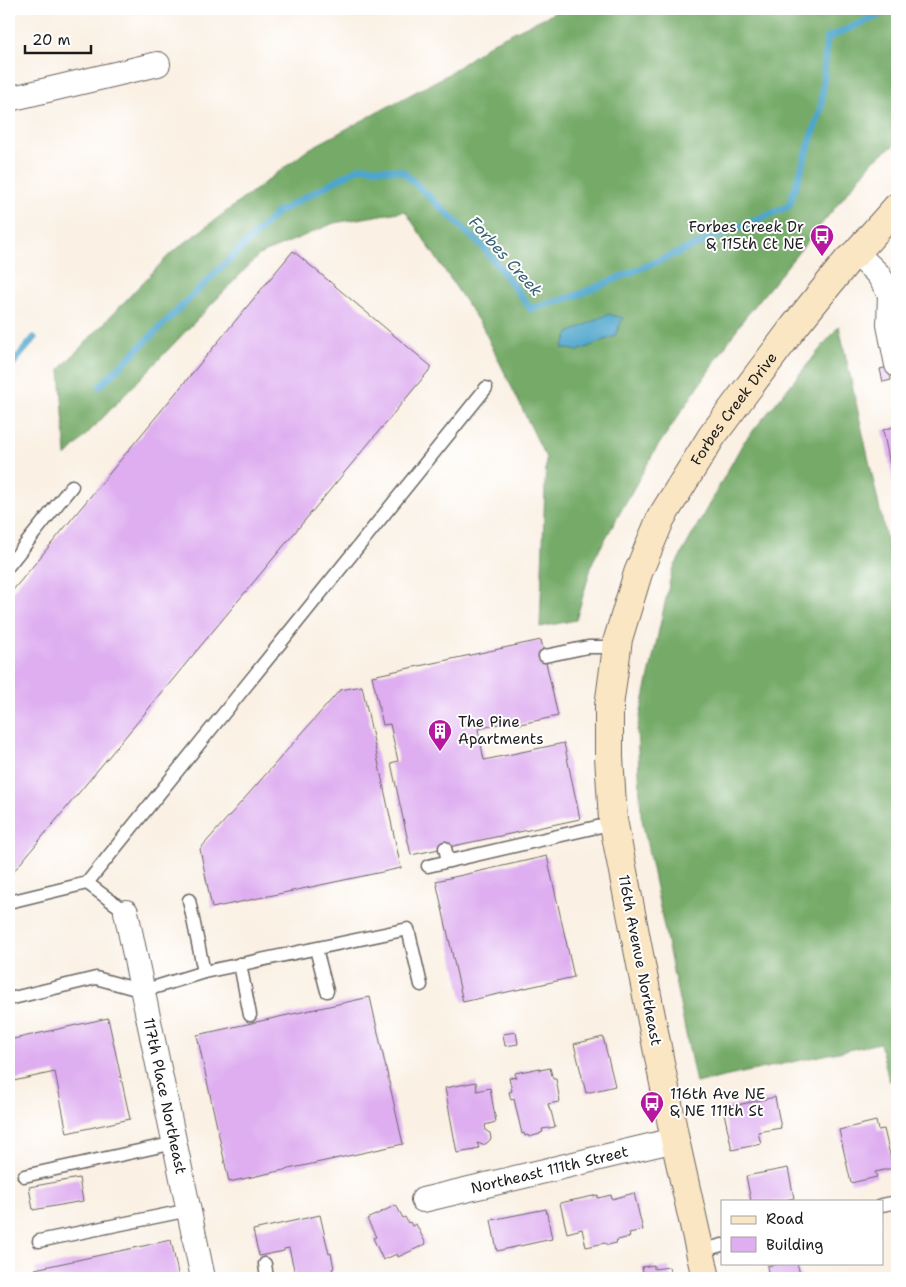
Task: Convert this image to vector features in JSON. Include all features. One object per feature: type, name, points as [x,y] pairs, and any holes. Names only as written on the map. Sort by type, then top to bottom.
[{"type":"street","points":[[9,99],[158,64]]},
{"type":"street","name":"Forbes Creek Drive","points":[[617,643],[638,573],[661,518],[718,428],[794,326],[848,260],[897,207]]},
{"type":"street","points":[[856,253],[878,274],[890,294],[897,365]]},
{"type":"street","name":"116th Avenue Northeast","points":[[617,643],[610,706],[609,757],[614,823],[675,1140],[711,1248],[706,1278]]},
{"type":"street","name":"117th Place Northeast","points":[[126,912],[203,1278]]},
{"type":"street","name":"Northeast 111th Street","points":[[423,1200],[675,1140]]},
{"type":"lane","points":[[9,902],[86,883],[486,388]]},
{"type":"lane","points":[[9,565],[72,486]]},
{"type":"lane","points":[[545,656],[617,643]]},
{"type":"lane","points":[[428,866],[614,823]]},
{"type":"lane","points":[[445,848],[448,861]]},
{"type":"lane","points":[[86,883],[126,912]]},
{"type":"lane","points":[[189,900],[204,972]]},
{"type":"lane","points":[[9,999],[96,978],[143,991],[204,972],[408,929],[421,985]]},
{"type":"lane","points":[[316,948],[327,991]]},
{"type":"lane","points":[[240,964],[250,1015]]},
{"type":"lane","points":[[24,1176],[175,1143]]},
{"type":"lane","points":[[884,1205],[897,1202]]},
{"type":"lane","points":[[39,1242],[189,1210]]},
{"type":"lane","points":[[266,1264],[267,1278]]},
{"type":"green space","points":[[562,9],[897,9],[897,143],[874,160],[743,320],[654,452],[593,561],[576,620],[540,627],[546,458],[483,328],[405,211],[334,223],[259,255],[66,456],[60,369],[170,254],[309,149],[447,75],[493,42]]},
{"type":"green space","points":[[839,326],[897,587],[897,1080],[889,1081],[880,1043],[696,1083],[641,815],[637,730],[672,571],[743,443]]},
{"type":"water","points":[[608,314],[623,318],[615,336],[578,351],[562,348],[569,333]]},
{"type":"building","points":[[293,251],[432,367],[9,877],[9,595]]},
{"type":"building","points":[[888,367],[891,380],[883,382],[880,369]]},
{"type":"building","points":[[897,426],[897,494],[896,494],[883,430]]},
{"type":"building","name":"The Pine Apartments","points":[[541,640],[558,716],[516,725],[515,720],[478,729],[484,760],[564,743],[580,819],[411,855],[391,763],[398,761],[390,724],[383,725],[372,676]]},
{"type":"building","points":[[362,686],[401,868],[212,908],[200,849],[340,690]]},
{"type":"building","points":[[547,856],[574,977],[463,1002],[436,881]]},
{"type":"building","points":[[370,997],[403,1144],[229,1182],[197,1035]]},
{"type":"building","points":[[108,1018],[130,1119],[67,1133],[55,1072],[9,1082],[9,1040]]},
{"type":"building","points":[[516,1032],[518,1044],[505,1046],[503,1034]]},
{"type":"building","points":[[603,1037],[615,1086],[586,1093],[574,1044]]},
{"type":"building","points":[[540,1068],[540,1070],[550,1068],[553,1079],[556,1079],[560,1101],[548,1104],[555,1127],[542,1129],[543,1132],[540,1134],[529,1137],[528,1135],[525,1136],[524,1133],[522,1134],[514,1099],[511,1100],[509,1092],[512,1091],[509,1078],[516,1077],[515,1073]]},
{"type":"building","points":[[476,1082],[477,1091],[490,1088],[496,1122],[485,1125],[491,1139],[487,1143],[483,1145],[477,1143],[479,1148],[475,1150],[457,1153],[445,1088]]},
{"type":"building","points":[[775,1097],[781,1128],[758,1132],[761,1144],[732,1150],[723,1108]]},
{"type":"building","points":[[876,1121],[878,1130],[884,1129],[893,1168],[875,1172],[877,1177],[851,1183],[839,1130]]},
{"type":"building","points":[[788,1168],[794,1198],[786,1200],[751,1200],[746,1176]]},
{"type":"building","points":[[79,1178],[83,1201],[33,1210],[29,1187]]},
{"type":"building","points":[[634,1193],[643,1230],[629,1233],[630,1237],[617,1240],[616,1243],[586,1247],[582,1229],[567,1233],[560,1203],[598,1195],[598,1198],[611,1195],[612,1199]]},
{"type":"building","points":[[396,1205],[408,1223],[410,1222],[412,1226],[416,1224],[426,1244],[398,1257],[397,1254],[383,1260],[373,1238],[376,1237],[367,1219]]},
{"type":"building","points":[[546,1209],[552,1239],[497,1251],[491,1220]]},
{"type":"building","points":[[320,1215],[329,1254],[331,1253],[333,1272],[296,1278],[289,1248],[284,1249],[284,1251],[259,1256],[253,1230]]},
{"type":"building","points":[[171,1240],[179,1278],[37,1278],[35,1269]]},
{"type":"building","points":[[797,1264],[801,1278],[769,1278],[767,1266]]},
{"type":"building","points":[[654,1265],[654,1269],[669,1267],[671,1278],[644,1278],[642,1267]]},
{"type":"waterway","name":"Forbes Creek","points":[[100,386],[278,212],[361,167],[402,171],[485,249],[531,309],[575,296],[789,206],[821,109],[827,38],[893,9]]},
{"type":"waterway","name":"Forbes Creek","points":[[9,366],[34,338]]},
{"type":"place","name":"Forbes Creek Dr & 115th Ct NE","points":[[822,257]]},
{"type":"place","name":"The Pine Apartments","points":[[440,752]]},
{"type":"place","name":"116th Ave NE & NE 111th St","points":[[652,1124]]}]
